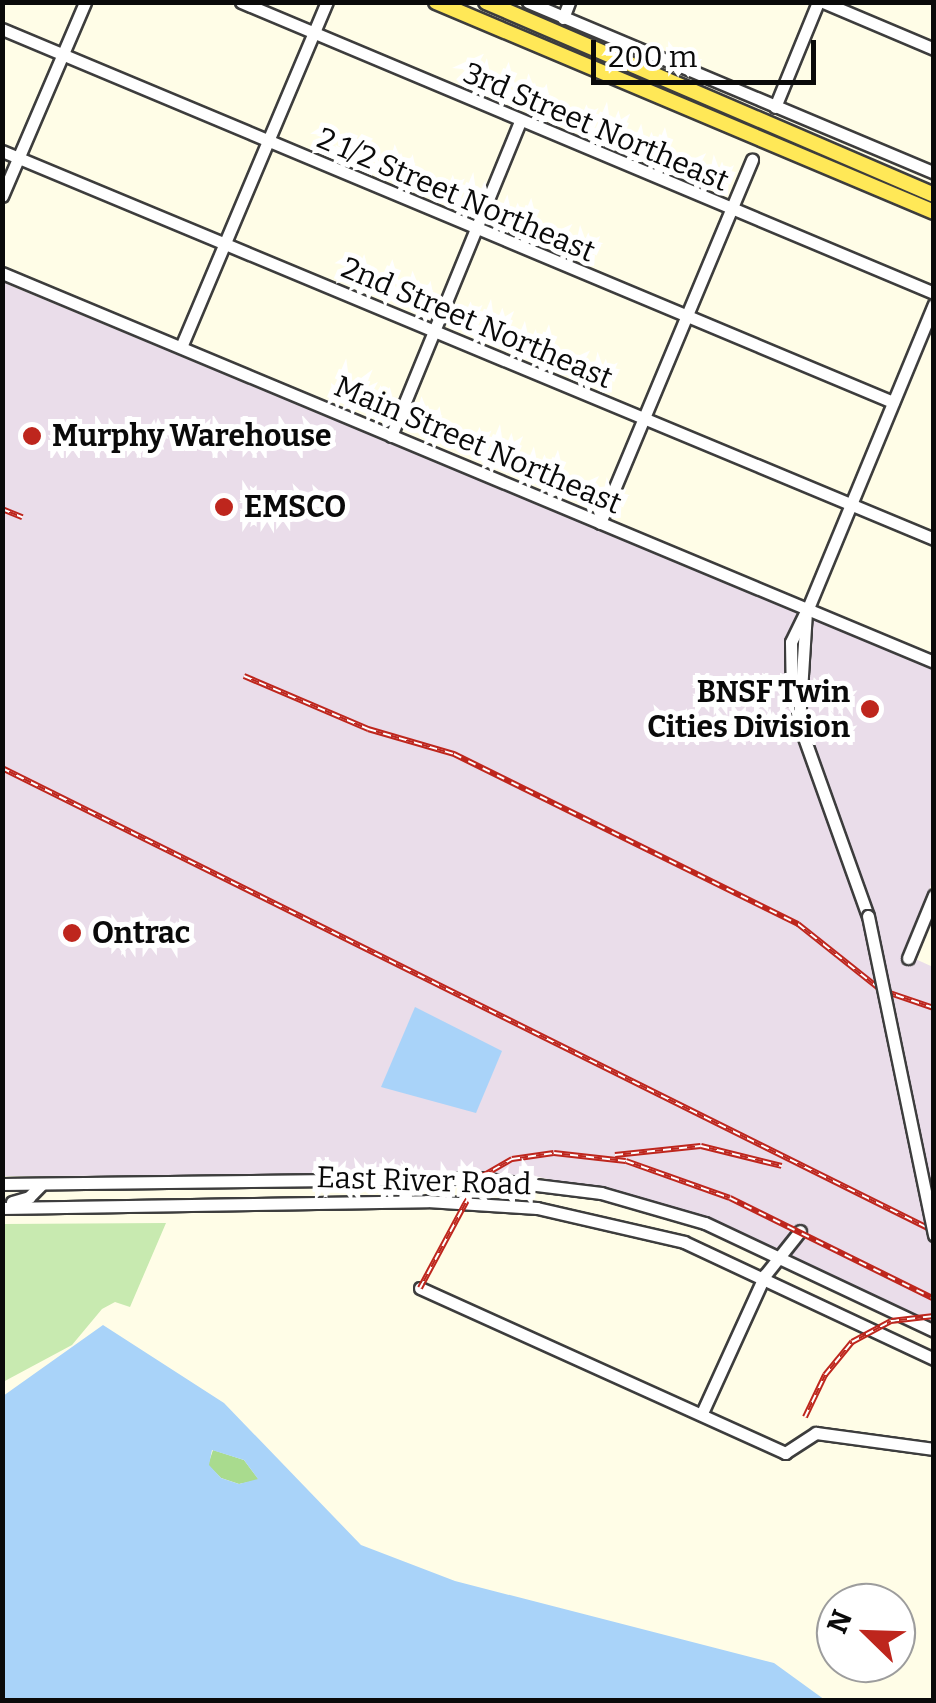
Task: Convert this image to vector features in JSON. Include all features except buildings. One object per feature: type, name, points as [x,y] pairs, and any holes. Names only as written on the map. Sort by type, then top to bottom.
[{"type":"main road","points":[[436,2],[934,212]]},
{"type":"main road","points":[[486,2],[934,196]]},
{"type":"street","points":[[2,196],[84,2]]},
{"type":"street","name":"3rd Street Northeast","points":[[241,2],[934,294]]},
{"type":"street","points":[[181,347],[327,2]]},
{"type":"street","points":[[528,2],[934,174]]},
{"type":"street","points":[[563,18],[570,2]]},
{"type":"street","points":[[774,106],[821,2],[934,49]]},
{"type":"street","name":"2 1/2 Street Northeast","points":[[2,28],[475,232],[893,402]]},
{"type":"street","points":[[390,436],[520,122]]},
{"type":"street","name":"2nd Street Northeast","points":[[2,152],[934,539]]},
{"type":"street","points":[[600,523],[752,160]]},
{"type":"street","name":"Main Street Northeast","points":[[2,273],[806,612],[934,662]]},
{"type":"street","points":[[934,304],[806,612],[799,723],[868,916],[934,1235]]},
{"type":"street","points":[[908,958],[934,895]]},
{"type":"street","name":"East River Road","points":[[2,1184],[510,1180],[670,1210],[781,1256],[934,1331]]},
{"type":"street","points":[[2,1205],[30,1198],[41,1184]]},
{"type":"street","name":"East River Road","points":[[2,1205],[427,1201],[537,1208],[684,1242],[765,1276],[934,1359]]},
{"type":"street","points":[[702,1413],[765,1276],[800,1230]]},
{"type":"street","points":[[420,1288],[785,1453],[816,1433],[934,1449]]},
{"type":"shaded area","points":[[2,282],[933,669],[933,877],[911,957],[933,967],[933,1324],[691,1212],[530,1175],[3,1176]]},
{"type":"green space","points":[[166,1223],[130,1307],[115,1302],[102,1309],[72,1345],[3,1382],[3,1224]]},
{"type":"green space","points":[[213,1450],[244,1460],[259,1480],[239,1484],[221,1478],[208,1465]]},
{"type":"water","points":[[415,1007],[502,1051],[476,1113],[381,1087]]},
{"type":"water","points":[[103,1325],[224,1403],[361,1545],[455,1581],[774,1663],[825,1700],[3,1700],[3,1396]],"holes":[[[212,1450],[244,1460],[258,1479],[239,1484],[221,1478],[209,1465]]]},
{"type":"railway","points":[[2,509],[22,517]]},
{"type":"railway","points":[[244,676],[368,729],[454,754],[798,924],[881,990],[934,1008]]},
{"type":"railway","points":[[2,768],[934,1231]]},
{"type":"railway","points":[[615,1155],[701,1146],[782,1166]]},
{"type":"railway","points":[[420,1288],[479,1178],[512,1159],[554,1153],[626,1161],[730,1198],[934,1299]]},
{"type":"railway","points":[[805,1417],[825,1375],[852,1342],[891,1321],[934,1316]]},
{"type":"place","name":"Murphy Warehouse","points":[[32,436]]},
{"type":"place","name":"EMSCO","points":[[224,507]]},
{"type":"place","name":"BNSF Twin Cities Division","points":[[870,709]]},
{"type":"place","name":"Ontrac","points":[[72,933]]}]
